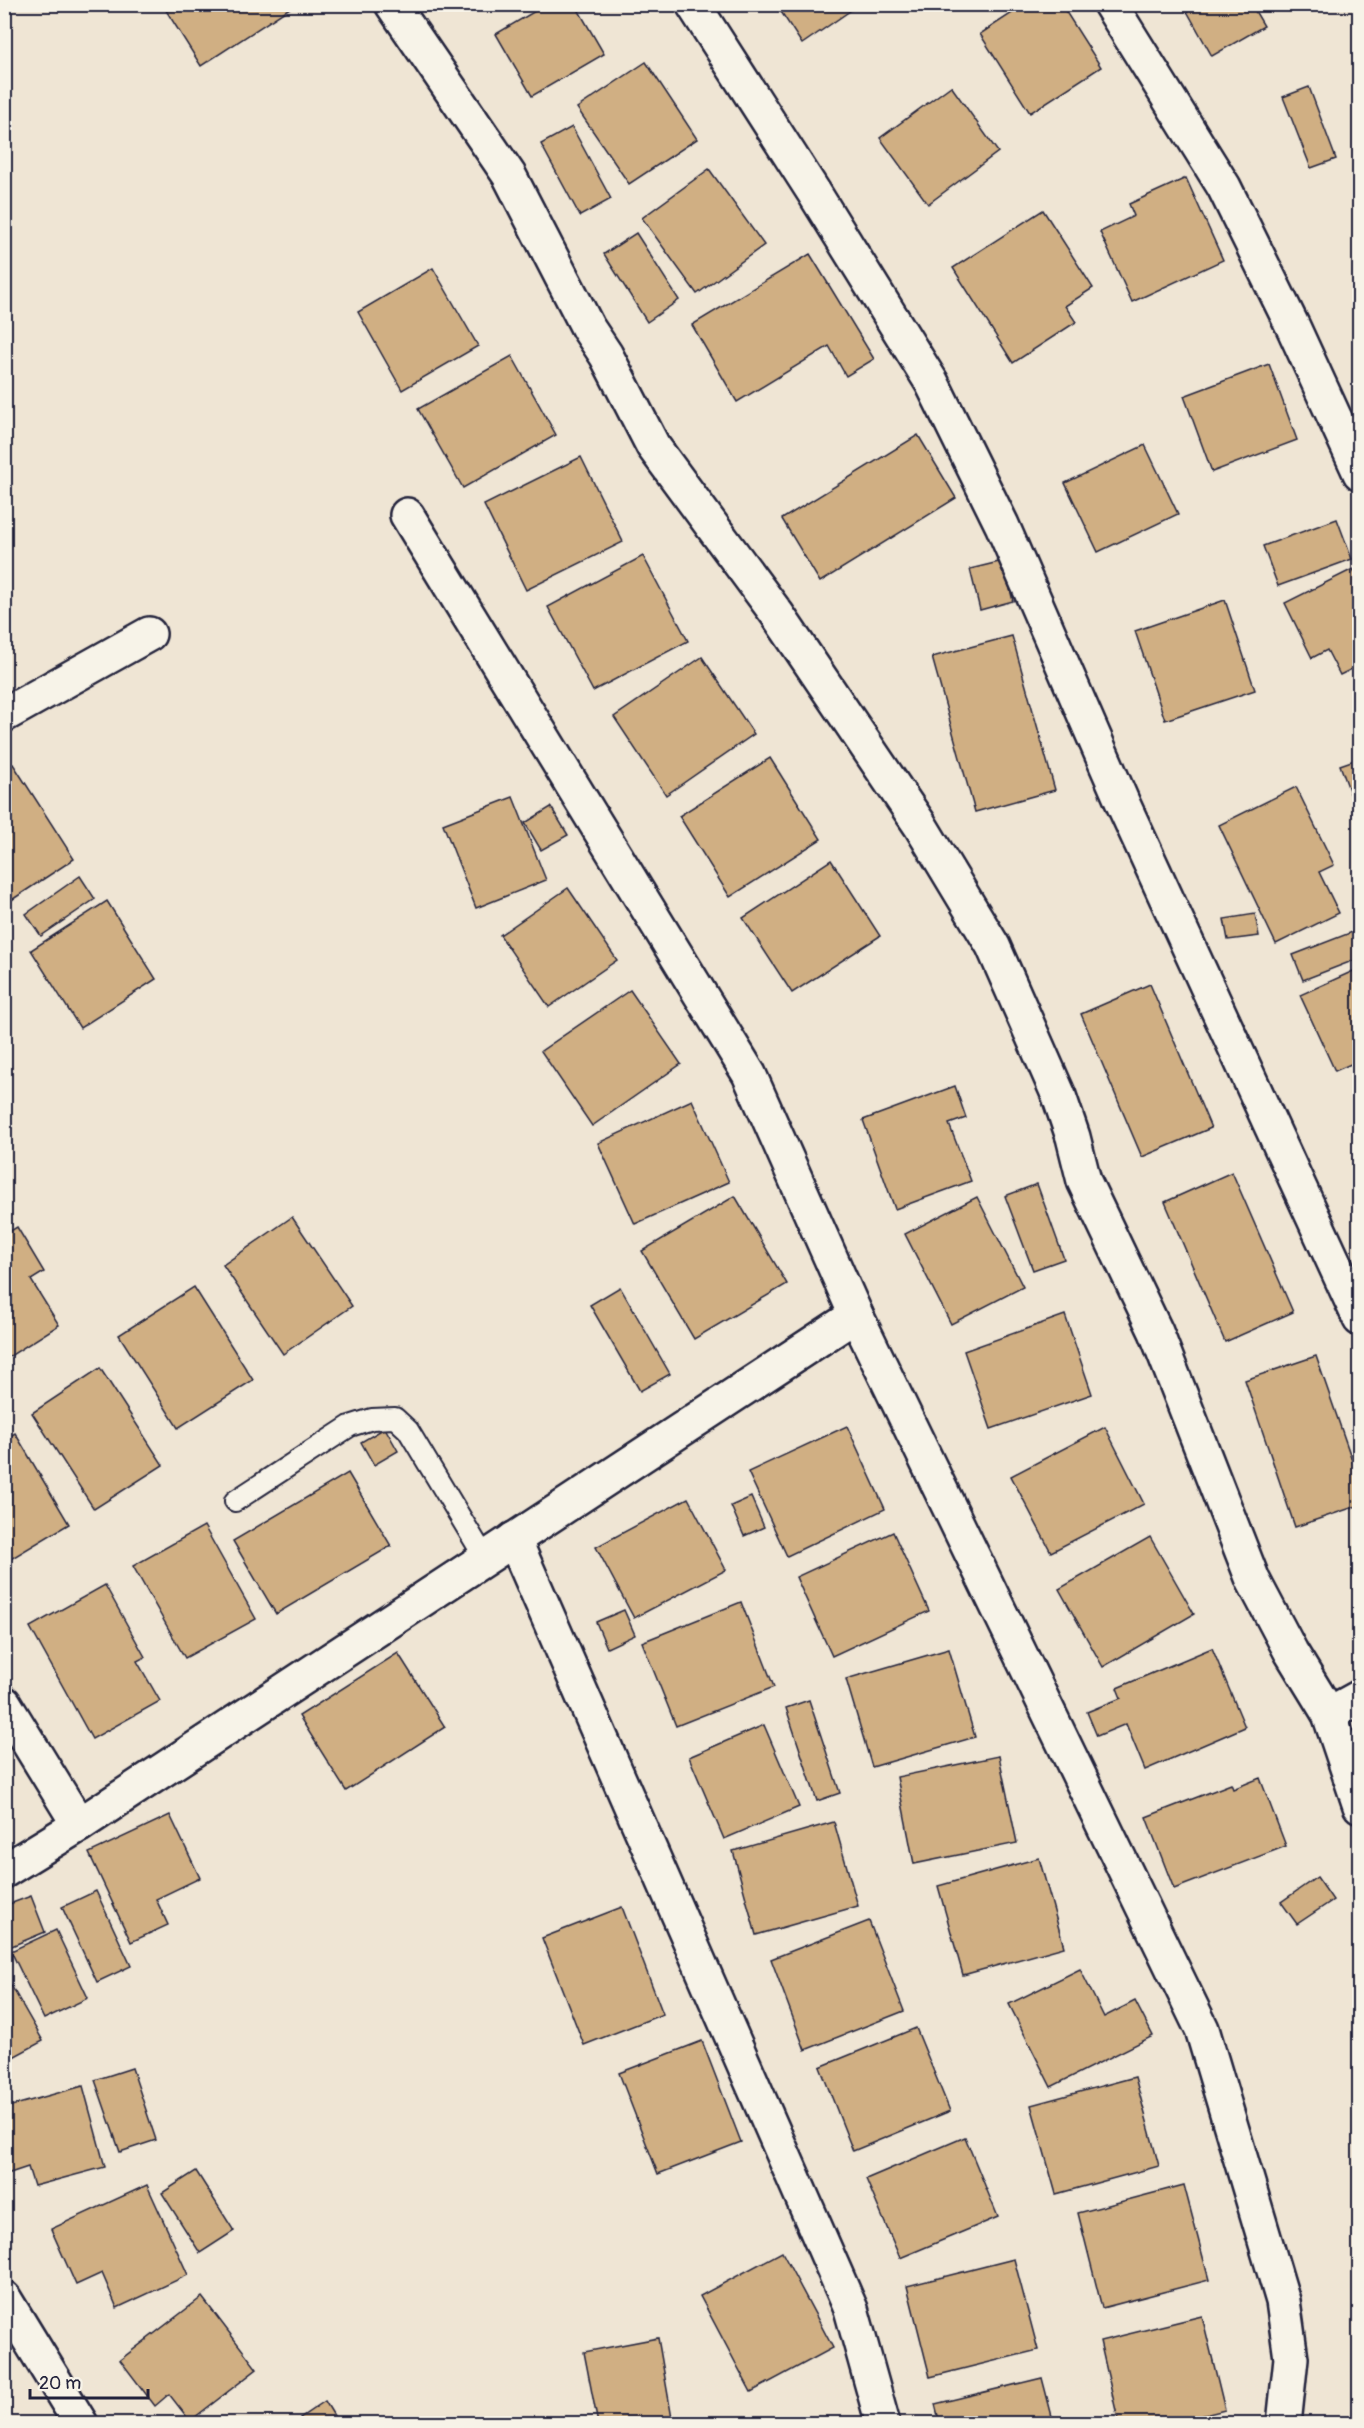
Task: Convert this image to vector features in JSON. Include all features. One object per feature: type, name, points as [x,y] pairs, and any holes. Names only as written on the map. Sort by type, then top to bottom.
[{"type":"street","points":[[392,4],[509,175],[588,328],[606,355],[654,446],[784,624],[920,825],[993,946],[1059,1096],[1073,1137],[1084,1181],[1156,1332],[1253,1580],[1291,1652],[1329,1714],[1359,1806]]},
{"type":"street","points":[[693,4],[932,383],[1002,525],[1124,806],[1359,1319]]},
{"type":"street","points":[[1110,4],[1224,187],[1293,327],[1359,473]]},
{"type":"street","points":[[407,515],[749,1074],[856,1315],[1202,2029],[1283,2301],[1291,2358],[1284,2424]]},
{"type":"street","points":[[4,715],[149,634]]},
{"type":"street","points":[[4,1871],[80,1825],[856,1315]]},
{"type":"street","points":[[514,1539],[851,2309],[883,2424]]},
{"type":"street","points":[[1329,1714],[1359,1697]]},
{"type":"street","points":[[4,1703],[80,1825]]},
{"type":"street","points":[[4,2298],[81,2424]]},
{"type":"lane","points":[[235,1501],[350,1426],[372,1419],[395,1418],[408,1430],[485,1558]]},
{"type":"building","points":[[162,4],[296,4],[201,66]]},
{"type":"building","points":[[547,4],[575,4],[604,54],[532,96],[496,34]]},
{"type":"building","points":[[776,4],[860,4],[802,44]]},
{"type":"building","points":[[1026,4],[1061,4],[1101,67],[1030,113],[980,34]]},
{"type":"building","points":[[1183,4],[1251,4],[1264,26],[1212,56]]},
{"type":"building","points":[[646,62],[697,139],[629,184],[577,108]]},
{"type":"building","points":[[951,86],[998,152],[928,204],[880,138]]},
{"type":"building","points":[[1309,87],[1336,159],[1311,168],[1283,97]]},
{"type":"building","points":[[572,127],[611,199],[580,216],[541,144]]},
{"type":"building","points":[[709,169],[764,245],[697,294],[642,218]]},
{"type":"building","points":[[1186,178],[1223,260],[1132,302],[1100,232],[1134,216],[1129,204]]},
{"type":"building","points":[[1043,210],[1093,288],[1065,306],[1076,322],[1013,363],[953,268]]},
{"type":"building","points":[[636,233],[679,300],[647,322],[604,254]]},
{"type":"building","points":[[810,254],[874,359],[846,376],[829,346],[737,402],[692,325]]},
{"type":"building","points":[[433,268],[478,346],[402,390],[358,312]]},
{"type":"building","points":[[512,356],[556,435],[463,488],[418,409]]},
{"type":"building","points":[[1269,364],[1297,440],[1212,472],[1184,396]]},
{"type":"building","points":[[918,435],[956,498],[820,582],[782,519]]},
{"type":"building","points":[[1145,445],[1178,514],[1098,552],[1065,483]]},
{"type":"building","points":[[581,457],[623,542],[526,590],[484,505]]},
{"type":"building","points":[[1337,519],[1352,559],[1278,586],[1263,546]]},
{"type":"building","points":[[643,556],[688,641],[593,691],[548,607]]},
{"type":"building","points":[[1003,561],[1013,601],[980,610],[970,569]]},
{"type":"building","points":[[1353,569],[1360,581],[1360,665],[1340,675],[1327,650],[1312,658],[1285,603]]},
{"type":"building","points":[[1225,600],[1255,690],[1165,720],[1135,631]]},
{"type":"building","points":[[1012,636],[1055,790],[975,812],[932,657]]},
{"type":"building","points":[[702,657],[754,734],[666,795],[614,717]]},
{"type":"building","points":[[770,758],[821,839],[730,897],[679,816]]},
{"type":"building","points":[[1360,758],[1360,820],[1340,765]]},
{"type":"building","points":[[13,764],[74,859],[4,905],[4,770]]},
{"type":"building","points":[[1296,787],[1334,865],[1319,872],[1339,913],[1276,944],[1219,825]]},
{"type":"building","points":[[513,797],[546,880],[476,908],[443,824]]},
{"type":"building","points":[[551,807],[568,835],[541,850],[525,823]]},
{"type":"building","points":[[831,860],[880,936],[792,993],[743,918]]},
{"type":"building","points":[[80,876],[95,899],[41,936],[26,914]]},
{"type":"building","points":[[568,888],[617,960],[549,1007],[500,935]]},
{"type":"building","points":[[107,901],[156,979],[80,1028],[31,950]]},
{"type":"building","points":[[1255,914],[1259,936],[1228,940],[1224,919]]},
{"type":"building","points":[[1360,929],[1360,958],[1303,980],[1293,955]]},
{"type":"building","points":[[1360,968],[1360,1060],[1335,1071],[1300,995]]},
{"type":"building","points":[[1150,984],[1211,1128],[1142,1157],[1081,1014]]},
{"type":"building","points":[[630,990],[681,1064],[592,1126],[541,1051]]},
{"type":"building","points":[[955,1086],[966,1118],[949,1124],[971,1181],[895,1209],[863,1120]]},
{"type":"building","points":[[692,1100],[729,1182],[635,1224],[598,1143]]},
{"type":"building","points":[[1232,1172],[1293,1312],[1225,1342],[1165,1202]]},
{"type":"building","points":[[1037,1184],[1064,1259],[1033,1270],[1005,1196]]},
{"type":"building","points":[[735,1196],[787,1284],[694,1339],[642,1251]]},
{"type":"building","points":[[977,1197],[1023,1287],[951,1324],[905,1234]]},
{"type":"building","points":[[292,1217],[352,1306],[283,1354],[223,1265]]},
{"type":"building","points":[[17,1227],[44,1272],[31,1280],[59,1325],[4,1360],[4,1235]]},
{"type":"building","points":[[194,1287],[253,1380],[178,1428],[119,1335]]},
{"type":"building","points":[[620,1287],[670,1374],[640,1391],[590,1305]]},
{"type":"building","points":[[1065,1315],[1092,1394],[991,1429],[964,1351]]},
{"type":"building","points":[[1316,1356],[1360,1483],[1360,1505],[1295,1527],[1245,1380]]},
{"type":"building","points":[[100,1368],[163,1465],[94,1509],[32,1413]]},
{"type":"building","points":[[847,1426],[885,1509],[787,1556],[748,1472]]},
{"type":"building","points":[[1105,1427],[1144,1504],[1051,1552],[1011,1476]]},
{"type":"building","points":[[385,1428],[398,1451],[374,1465],[361,1442]]},
{"type":"building","points":[[15,1433],[69,1524],[4,1563],[4,1440]]},
{"type":"building","points":[[348,1473],[391,1546],[276,1614],[233,1541]]},
{"type":"building","points":[[751,1497],[764,1527],[744,1536],[731,1506]]},
{"type":"building","points":[[688,1498],[726,1570],[634,1618],[596,1547]]},
{"type":"building","points":[[204,1526],[256,1619],[185,1658],[133,1566]]},
{"type":"building","points":[[893,1532],[929,1611],[832,1656],[796,1577]]},
{"type":"building","points":[[1150,1537],[1194,1614],[1103,1667],[1059,1589]]},
{"type":"building","points":[[105,1585],[145,1657],[137,1661],[160,1701],[92,1739],[30,1627]]},
{"type":"building","points":[[741,1602],[774,1687],[676,1726],[642,1642]]},
{"type":"building","points":[[624,1610],[635,1635],[607,1648],[596,1622]]},
{"type":"building","points":[[1212,1648],[1245,1727],[1145,1770],[1126,1724],[1097,1736],[1087,1712],[1121,1698],[1117,1688]]},
{"type":"building","points":[[949,1649],[975,1737],[872,1767],[846,1679]]},
{"type":"building","points":[[398,1653],[445,1727],[346,1791],[299,1716]]},
{"type":"building","points":[[809,1700],[840,1793],[817,1801],[786,1708]]},
{"type":"building","points":[[764,1725],[799,1807],[724,1839],[689,1757]]},
{"type":"building","points":[[999,1756],[1017,1843],[914,1864],[897,1777]]},
{"type":"building","points":[[1260,1778],[1286,1846],[1174,1889],[1146,1817],[1231,1784],[1233,1789]]},
{"type":"building","points":[[170,1815],[200,1878],[156,1899],[168,1925],[131,1942],[89,1853]]},
{"type":"building","points":[[834,1822],[858,1906],[756,1935],[733,1851]]},
{"type":"building","points":[[1039,1858],[1064,1947],[963,1975],[938,1886]]},
{"type":"building","points":[[1317,1877],[1333,1900],[1297,1924],[1281,1902]]},
{"type":"building","points":[[96,1891],[131,1966],[97,1982],[62,1907]]},
{"type":"building","points":[[31,1896],[45,1932],[7,1948],[4,1941],[4,1906]]},
{"type":"building","points":[[622,1907],[663,2014],[584,2045],[542,1938]]},
{"type":"building","points":[[869,1921],[904,2011],[805,2050],[771,1959]]},
{"type":"building","points":[[56,1930],[88,1998],[44,2019],[11,1951]]},
{"type":"building","points":[[1080,1969],[1104,2017],[1135,2001],[1153,2036],[1051,2087],[1009,2004]]},
{"type":"building","points":[[4,1973],[43,2041],[4,2062]]},
{"type":"building","points":[[916,2028],[950,2111],[853,2151],[820,2067]]},
{"type":"building","points":[[702,2041],[741,2142],[658,2174],[619,2073]]},
{"type":"building","points":[[132,2068],[156,2140],[120,2152],[95,2080]]},
{"type":"building","points":[[1135,2077],[1159,2166],[1056,2194],[1031,2105]]},
{"type":"building","points":[[83,2086],[105,2167],[34,2186],[28,2167],[7,2174],[4,2164],[4,2108]]},
{"type":"building","points":[[965,2137],[998,2217],[900,2258],[866,2179]]},
{"type":"building","points":[[196,2171],[234,2231],[200,2253],[162,2193]]},
{"type":"building","points":[[147,2185],[188,2275],[117,2308],[102,2273],[76,2285],[51,2229]]},
{"type":"building","points":[[1184,2185],[1209,2280],[1102,2308],[1078,2213]]},
{"type":"building","points":[[782,2252],[833,2348],[751,2392],[700,2296]]},
{"type":"building","points":[[1014,2259],[1038,2350],[930,2377],[907,2286]]},
{"type":"building","points":[[202,2297],[257,2369],[190,2421],[169,2394],[155,2406],[120,2360]]},
{"type":"building","points":[[1202,2316],[1225,2410],[1168,2424],[1119,2424],[1100,2341]]},
{"type":"building","points":[[658,2338],[673,2424],[598,2424],[584,2352]]},
{"type":"building","points":[[1042,2378],[1054,2424],[940,2424],[935,2404]]},
{"type":"building","points":[[325,2401],[339,2424],[304,2424],[300,2418]]}]
